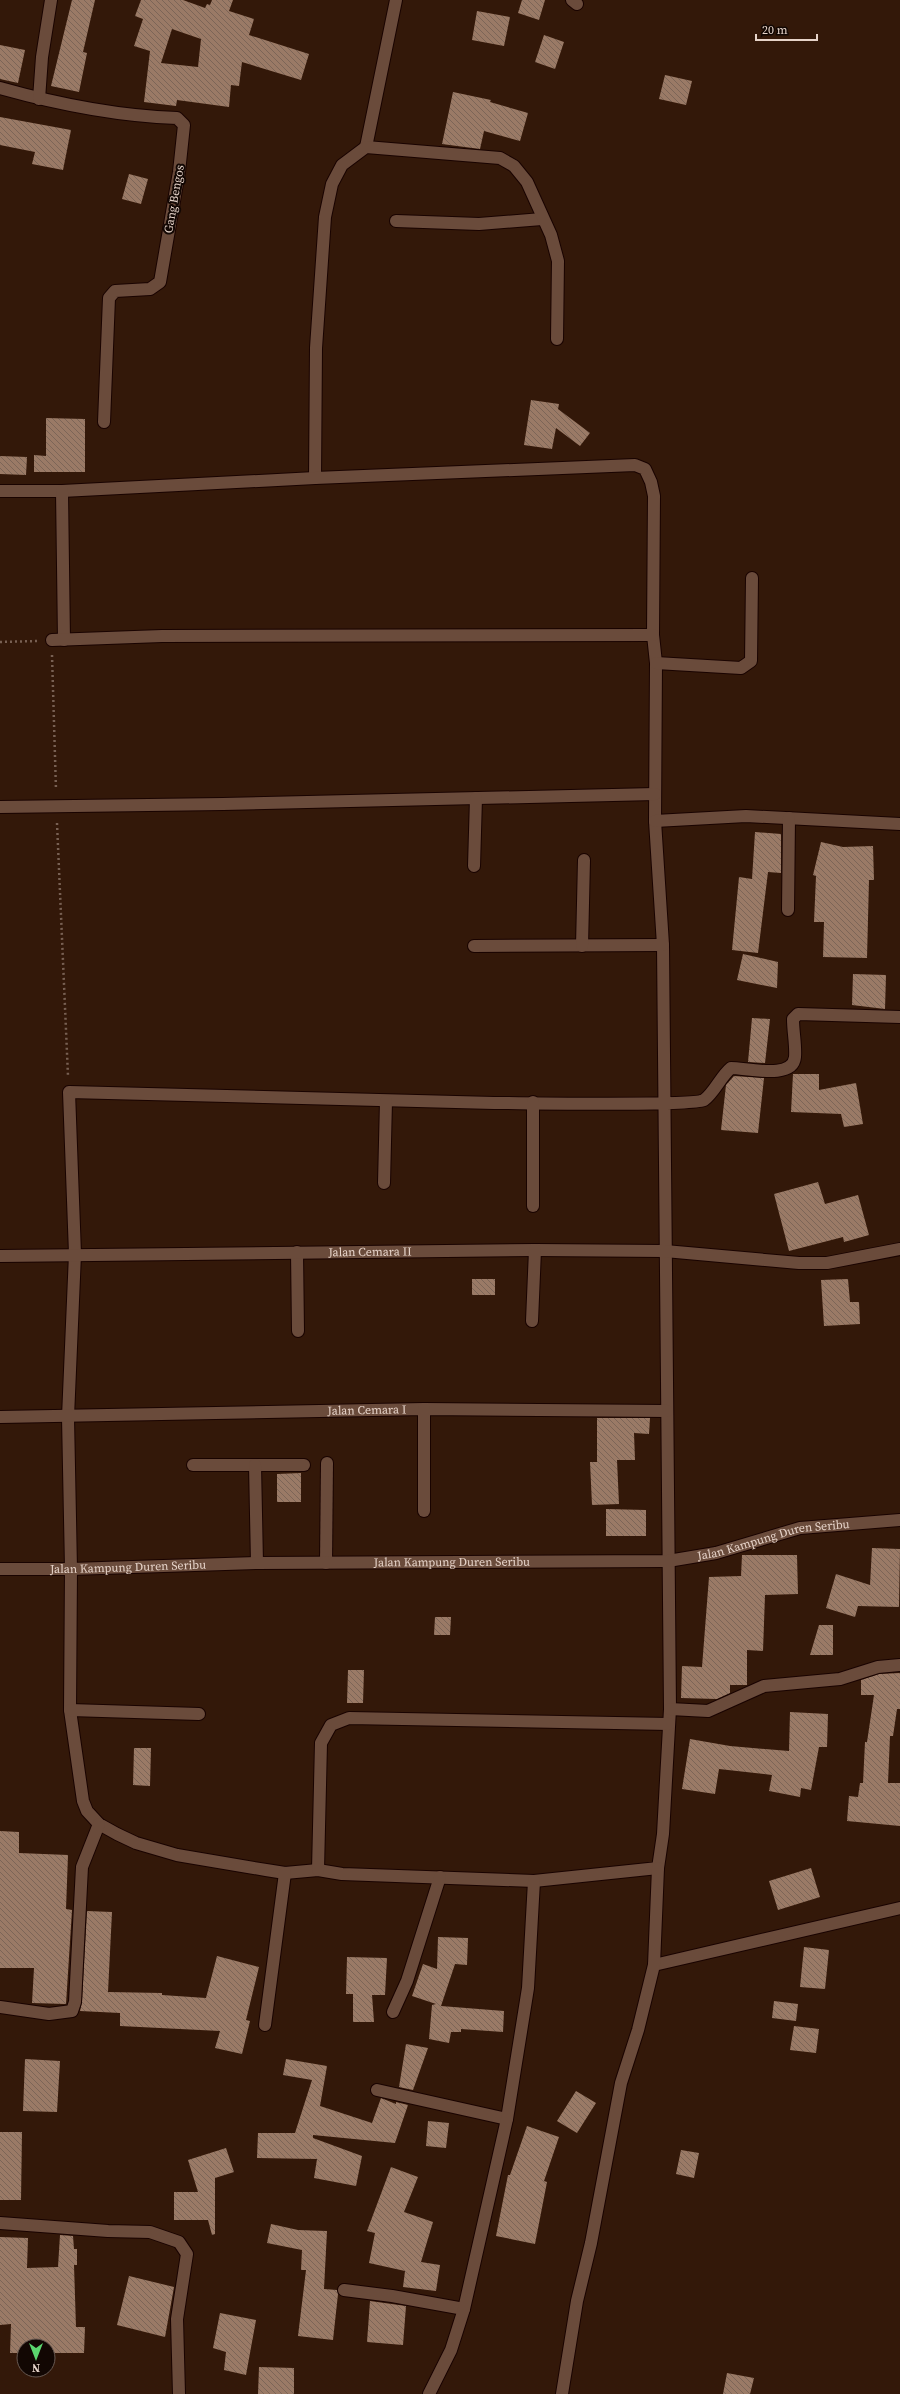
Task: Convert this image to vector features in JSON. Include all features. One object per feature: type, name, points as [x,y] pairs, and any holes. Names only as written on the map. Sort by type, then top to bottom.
[{"type":"street","points":[[39,99],[42,57],[51,0]]},
{"type":"street","points":[[366,147],[396,0]]},
{"type":"street","name":"Gang Bengos","points":[[0,88],[39,99],[137,116],[177,118],[184,125],[181,158],[160,282],[150,289],[115,291],[109,298],[104,422]]},
{"type":"street","points":[[315,478],[316,348],[325,217],[332,184],[342,165],[366,147],[500,158],[514,166],[527,182],[542,219],[551,235],[558,261],[558,339]]},
{"type":"street","points":[[396,221],[479,224],[542,219]]},
{"type":"street","points":[[0,491],[62,491],[635,464],[644,468],[651,482],[654,496],[653,635],[656,663],[655,821],[663,945],[670,1709],[666,1756],[663,1834],[658,1868],[654,1965],[643,2010],[621,2083],[591,2243],[577,2301],[562,2394]]},
{"type":"street","points":[[62,491],[64,640]]},
{"type":"street","points":[[656,663],[741,668],[752,661],[752,578]]},
{"type":"street","points":[[52,640],[162,636],[653,635]]},
{"type":"street","points":[[0,807],[655,794]]},
{"type":"street","points":[[474,866],[476,798]]},
{"type":"street","points":[[655,821],[739,817],[790,818],[900,824]]},
{"type":"street","points":[[788,910],[790,818]]},
{"type":"street","points":[[582,946],[584,860]]},
{"type":"street","points":[[474,946],[663,945]]},
{"type":"street","points":[[658,1868],[534,1881],[342,1874],[318,1870],[285,1873],[177,1855],[136,1843],[99,1824],[87,1811],[83,1801],[70,1710],[71,1570],[68,1417],[75,1254],[68,1092],[386,1100],[694,1103],[703,1100],[731,1068],[780,1071],[788,1069],[793,1065],[795,1057],[792,1019],[800,1013],[900,1017]]},
{"type":"street","points":[[384,1183],[386,1100]]},
{"type":"street","points":[[533,1102],[533,1206]]},
{"type":"street","name":"Jalan Cemara II","points":[[0,1256],[535,1250],[665,1251],[799,1263],[827,1263],[900,1249]]},
{"type":"street","points":[[532,1321],[535,1250]]},
{"type":"street","points":[[296,1252],[298,1332]]},
{"type":"street","points":[[424,1409],[424,1511]]},
{"type":"street","name":"Jalan Cemara I","points":[[0,1417],[68,1417],[424,1409],[667,1411]]},
{"type":"street","points":[[326,1563],[327,1463]]},
{"type":"street","points":[[193,1465],[304,1465]]},
{"type":"street","points":[[255,1465],[257,1563]]},
{"type":"street","name":"Jalan Kampung Duren Seribu","points":[[0,1569],[71,1570],[257,1563],[668,1561],[716,1553],[800,1528],[900,1520]]},
{"type":"street","points":[[670,1709],[708,1711],[764,1686],[840,1679],[878,1667],[900,1664]]},
{"type":"street","points":[[70,1710],[199,1714]]},
{"type":"street","points":[[318,1870],[321,1743],[332,1725],[349,1718],[669,1724]]},
{"type":"street","points":[[0,2007],[49,2014],[72,2010],[75,2002],[82,1867],[99,1824]]},
{"type":"street","points":[[265,2025],[285,1873]]},
{"type":"street","points":[[393,2012],[407,1981],[440,1877]]},
{"type":"street","points":[[428,2394],[451,2350],[464,2309],[507,2120],[528,1988],[534,1881]]},
{"type":"street","points":[[654,1965],[900,1908]]},
{"type":"street","points":[[377,2090],[507,2120]]},
{"type":"street","points":[[0,2223],[108,2231],[150,2232],[180,2242],[187,2254],[178,2319],[179,2394]]},
{"type":"street","points":[[344,2290],[392,2296],[464,2309]]},
{"type":"path","points":[[0,642],[52,640],[68,1092]]},
{"type":"building","points":[[72,0],[95,0],[83,52],[87,53],[79,92],[51,86]]},
{"type":"building","points":[[141,0],[183,0],[205,8],[207,4],[210,5],[212,0],[233,0],[229,11],[254,19],[249,35],[309,54],[301,80],[242,62],[239,86],[231,85],[229,107],[177,100],[176,106],[144,102],[150,51],[134,46],[143,19],[135,16]],"holes":[[[172,29],[201,39],[198,67],[161,63]]]},
{"type":"building","points":[[522,0],[545,0],[539,20],[518,13]]},
{"type":"building","points":[[477,11],[510,17],[504,46],[472,40]]},
{"type":"building","points":[[544,35],[564,42],[555,69],[535,62]]},
{"type":"building","points":[[0,45],[25,50],[18,83],[0,79]]},
{"type":"building","points":[[665,75],[692,81],[686,105],[659,99]]},
{"type":"building","points":[[453,92],[491,100],[490,102],[528,113],[520,141],[484,131],[480,149],[442,144]]},
{"type":"building","points":[[0,117],[71,130],[63,170],[32,164],[35,152],[0,145]]},
{"type":"building","points":[[129,174],[148,179],[141,204],[122,199]]},
{"type":"building","points":[[531,400],[559,404],[558,409],[590,433],[580,446],[556,428],[552,449],[524,445]]},
{"type":"building","points":[[46,418],[85,419],[85,472],[34,472],[34,455],[46,456]]},
{"type":"building","points":[[0,456],[27,457],[26,475],[0,474]]},
{"type":"building","points":[[755,832],[781,834],[781,873],[768,872],[758,953],[732,950],[739,877],[752,879]]},
{"type":"building","points":[[821,842],[843,847],[873,846],[874,880],[869,880],[867,958],[823,957],[824,922],[814,922],[816,876],[813,875]]},
{"type":"building","points":[[743,954],[778,962],[777,988],[737,980]]},
{"type":"building","points":[[853,974],[886,975],[885,1009],[852,1005]]},
{"type":"building","points":[[752,1018],[770,1019],[765,1063],[748,1062]]},
{"type":"building","points":[[793,1074],[819,1074],[819,1090],[856,1083],[863,1124],[844,1127],[841,1114],[791,1112]]},
{"type":"building","points":[[734,1076],[764,1078],[758,1133],[721,1130],[726,1085]]},
{"type":"building","points":[[818,1182],[825,1204],[858,1195],[869,1235],[844,1242],[843,1237],[789,1251],[774,1194]]},
{"type":"building","points":[[472,1279],[495,1279],[495,1295],[472,1295]]},
{"type":"building","points":[[848,1279],[850,1302],[859,1302],[860,1324],[824,1326],[821,1280]]},
{"type":"building","points":[[597,1418],[650,1418],[649,1434],[634,1433],[635,1460],[617,1460],[619,1504],[592,1505],[590,1462],[597,1462]]},
{"type":"building","points":[[301,1473],[301,1502],[277,1502],[277,1474]]},
{"type":"building","points":[[606,1509],[646,1510],[646,1536],[606,1536]]},
{"type":"building","points":[[872,1548],[900,1549],[899,1607],[858,1606],[855,1617],[826,1608],[836,1574],[870,1585]]},
{"type":"building","points":[[742,1555],[797,1555],[798,1594],[765,1595],[763,1651],[747,1650],[747,1685],[730,1685],[730,1693],[717,1699],[681,1698],[682,1666],[702,1667],[709,1577],[741,1576]]},
{"type":"building","points":[[435,1617],[451,1617],[450,1635],[434,1635]]},
{"type":"building","points":[[819,1625],[833,1625],[833,1655],[810,1655]]},
{"type":"building","points":[[348,1670],[364,1670],[363,1703],[347,1703]]},
{"type":"building","points":[[900,1673],[900,1709],[897,1709],[893,1736],[890,1736],[888,1783],[900,1783],[900,1826],[847,1821],[849,1796],[858,1797],[860,1783],[863,1783],[865,1742],[867,1742],[874,1695],[861,1695],[861,1680],[879,1674]]},
{"type":"building","points":[[790,1712],[828,1714],[827,1747],[819,1747],[811,1790],[801,1788],[800,1797],[769,1791],[772,1775],[719,1769],[715,1794],[682,1789],[690,1739],[730,1746],[789,1751]]},
{"type":"building","points":[[134,1748],[151,1748],[150,1786],[133,1785]]},
{"type":"building","points":[[0,1831],[19,1832],[19,1853],[68,1855],[66,1909],[72,1910],[66,2004],[32,2003],[34,1968],[0,1968]]},
{"type":"building","points":[[811,1868],[820,1897],[778,1910],[769,1881]]},
{"type":"building","points":[[87,1911],[112,1912],[108,1992],[162,1993],[162,1995],[206,1998],[217,1956],[259,1967],[246,2020],[250,2021],[242,2054],[215,2048],[220,2031],[120,2026],[120,2013],[80,2011],[82,2002]]},
{"type":"building","points":[[438,1937],[468,1938],[467,1965],[455,1964],[441,2006],[504,2011],[503,2032],[461,2029],[461,2032],[451,2032],[449,2043],[429,2039],[432,2005],[436,2004],[412,1996],[423,1964],[437,1969]]},
{"type":"building","points":[[804,1947],[829,1950],[825,1989],[800,1987]]},
{"type":"building","points":[[347,1957],[387,1958],[385,1995],[372,1995],[374,2022],[353,2022],[353,1994],[346,1994]]},
{"type":"building","points":[[774,2001],[798,2004],[796,2021],[772,2018]]},
{"type":"building","points":[[794,2026],[819,2029],[816,2053],[790,2050]]},
{"type":"building","points":[[406,2044],[428,2048],[413,2090],[399,2087]]},
{"type":"building","points":[[25,2059],[60,2061],[57,2112],[23,2111]]},
{"type":"building","points":[[286,2059],[327,2066],[320,2106],[372,2123],[381,2098],[396,2104],[396,2102],[408,2105],[395,2143],[313,2135],[313,2138],[362,2156],[356,2186],[314,2178],[317,2159],[257,2158],[258,2133],[295,2133],[312,2080],[283,2075]]},
{"type":"building","points":[[576,2091],[596,2103],[577,2133],[557,2121]]},
{"type":"building","points":[[428,2121],[449,2123],[446,2148],[426,2146]]},
{"type":"building","points":[[527,2126],[559,2137],[544,2181],[547,2182],[535,2244],[496,2236],[508,2175],[510,2175]]},
{"type":"building","points":[[0,2132],[22,2132],[21,2200],[0,2200]]},
{"type":"building","points":[[226,2148],[234,2172],[215,2178],[215,2234],[212,2235],[208,2220],[174,2220],[174,2192],[198,2192],[188,2160]]},
{"type":"building","points":[[681,2150],[699,2153],[694,2178],[676,2174]]},
{"type":"building","points":[[391,2167],[418,2177],[404,2212],[433,2222],[421,2262],[440,2265],[436,2291],[403,2287],[405,2271],[369,2263],[375,2233],[367,2231]]},
{"type":"building","points":[[271,2224],[298,2230],[327,2231],[324,2289],[337,2290],[338,2294],[333,2340],[298,2336],[306,2270],[301,2270],[302,2250],[267,2243]]},
{"type":"building","points":[[60,2235],[73,2236],[74,2249],[77,2249],[77,2265],[74,2265],[76,2327],[85,2327],[84,2353],[56,2353],[56,2338],[16,2338],[16,2353],[10,2353],[11,2324],[0,2325],[0,2237],[28,2238],[27,2268],[58,2267]]},
{"type":"building","points":[[129,2276],[174,2287],[165,2337],[117,2325]]},
{"type":"building","points":[[370,2301],[406,2306],[403,2345],[367,2342]]},
{"type":"building","points":[[220,2313],[256,2320],[246,2375],[224,2370],[226,2352],[213,2348]]},
{"type":"building","points":[[259,2367],[294,2368],[294,2394],[258,2394]]},
{"type":"building","points":[[727,2373],[754,2378],[750,2394],[723,2394]]}]
